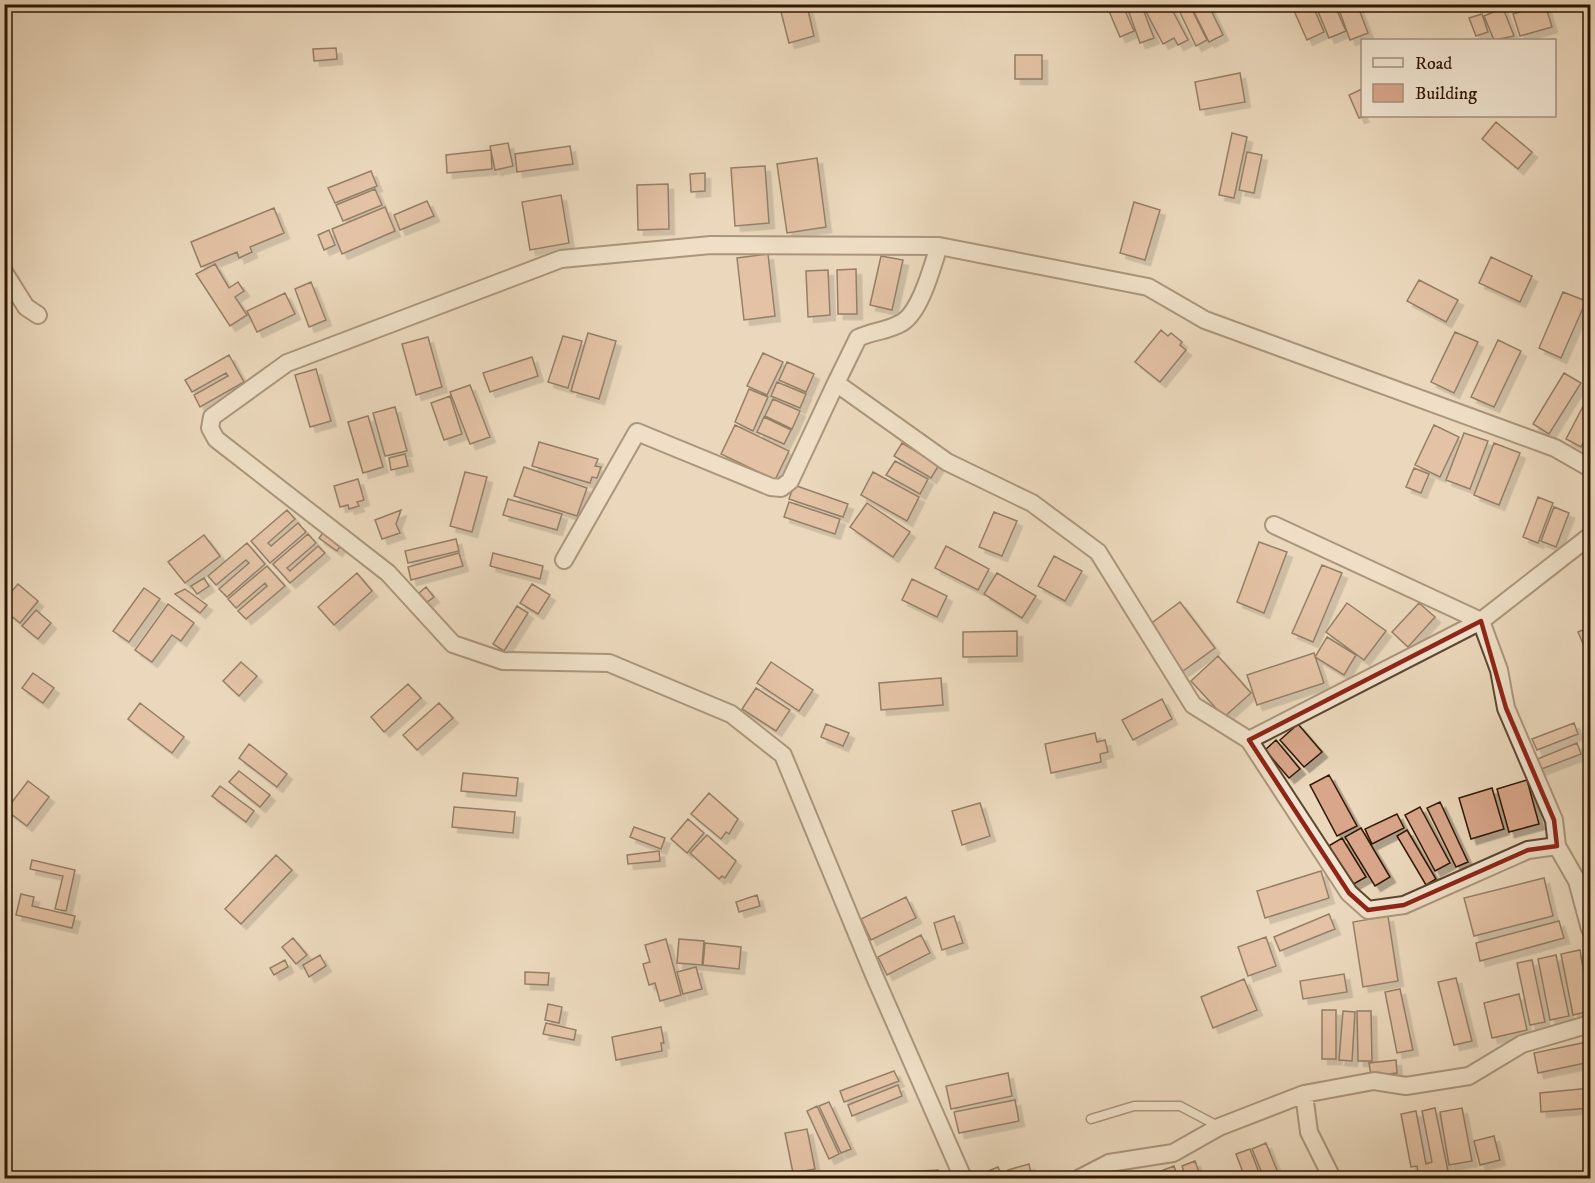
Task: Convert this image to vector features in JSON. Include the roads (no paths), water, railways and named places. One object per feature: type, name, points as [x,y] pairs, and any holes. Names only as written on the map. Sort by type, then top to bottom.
[{"type":"street","points":[[963,1179],[874,975],[783,755],[731,714],[609,663],[503,661],[453,644],[388,573],[216,439],[210,428],[212,417],[287,363],[561,259],[711,245],[939,246],[1148,287],[1204,320],[1555,448],[1590,468]]},
{"type":"street","points":[[564,560],[637,432],[771,487],[781,488],[790,481],[858,338],[903,322],[914,312],[939,246]]},
{"type":"street","points":[[4,272],[26,307],[38,315]]},
{"type":"street","points":[[836,382],[947,462],[1032,503],[1098,552],[1193,705],[1249,740],[1349,893],[1368,910],[1404,905],[1528,850],[1557,846]]},
{"type":"street","points":[[1274,525],[1481,621],[1499,670],[1506,708],[1554,820],[1557,846],[1578,881],[1590,929]]},
{"type":"street","points":[[1249,740],[1481,621],[1590,536]]},
{"type":"street","points":[[1080,1179],[1109,1164],[1173,1153],[1219,1127],[1304,1094],[1374,1081],[1406,1086],[1469,1076],[1522,1044],[1590,1024]]},
{"type":"street","points":[[1304,1094],[1309,1132],[1332,1179]]},
{"type":"lane","points":[[1091,1119],[1134,1106],[1180,1106],[1219,1127]]}]
